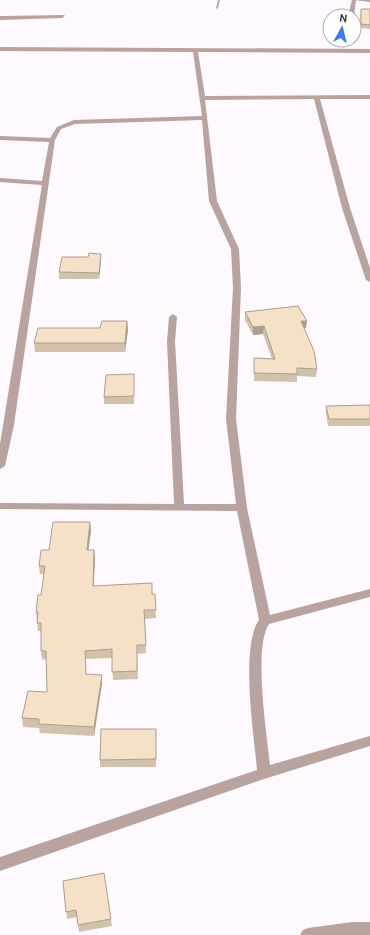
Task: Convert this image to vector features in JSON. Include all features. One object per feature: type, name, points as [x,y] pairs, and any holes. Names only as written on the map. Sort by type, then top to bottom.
[{"type":"street","points":[[355,0],[370,1]]},
{"type":"street","points":[[0,18],[62,16]]},
{"type":"street","points":[[0,49],[343,48],[370,51]]},
{"type":"street","points":[[195,49],[205,118],[213,201],[233,242],[237,261],[231,419],[242,508],[265,621]]},
{"type":"street","points":[[316,97],[346,208],[370,280]]},
{"type":"street","points":[[202,98],[370,97]]},
{"type":"street","points":[[0,466],[9,425],[52,140],[59,128],[74,122],[205,118]]},
{"type":"street","points":[[0,138],[52,140]]},
{"type":"street","points":[[0,180],[46,183]]},
{"type":"street","points":[[173,317],[171,341],[179,508]]},
{"type":"street","points":[[0,506],[242,508]]},
{"type":"street","points":[[264,773],[255,665],[256,638],[260,628],[265,621],[370,593]]},
{"type":"street","points":[[0,864],[264,773],[370,741]]},
{"type":"street","points":[[308,935],[352,929],[370,929]]},
{"type":"lane","points":[[217,8],[219,0]]},
{"type":"building","points":[[362,9],[370,9],[370,25],[362,24]]},
{"type":"building","points":[[89,253],[101,254],[99,273],[59,272],[62,257],[88,257]]},
{"type":"building","points":[[298,306],[307,321],[301,321],[314,351],[317,369],[297,368],[297,374],[254,373],[254,358],[275,359],[264,326],[253,327],[245,312]]},
{"type":"building","points":[[102,321],[127,321],[125,343],[34,343],[38,328],[100,328]]},
{"type":"building","points":[[134,374],[134,396],[104,397],[106,375]]},
{"type":"building","points":[[370,405],[370,419],[329,419],[326,406]]},
{"type":"building","points":[[53,522],[90,522],[87,550],[94,550],[93,586],[152,583],[152,594],[155,594],[156,610],[144,610],[146,645],[137,645],[137,671],[112,672],[112,649],[85,651],[86,674],[102,675],[94,727],[39,724],[39,719],[22,718],[28,691],[47,692],[46,651],[41,651],[41,623],[37,623],[38,612],[36,612],[38,595],[41,595],[45,566],[39,566],[41,550],[49,550]]},
{"type":"building","points":[[101,729],[156,729],[156,759],[100,760]]},
{"type":"building","points":[[104,873],[111,919],[78,925],[76,910],[66,912],[63,881]]}]
